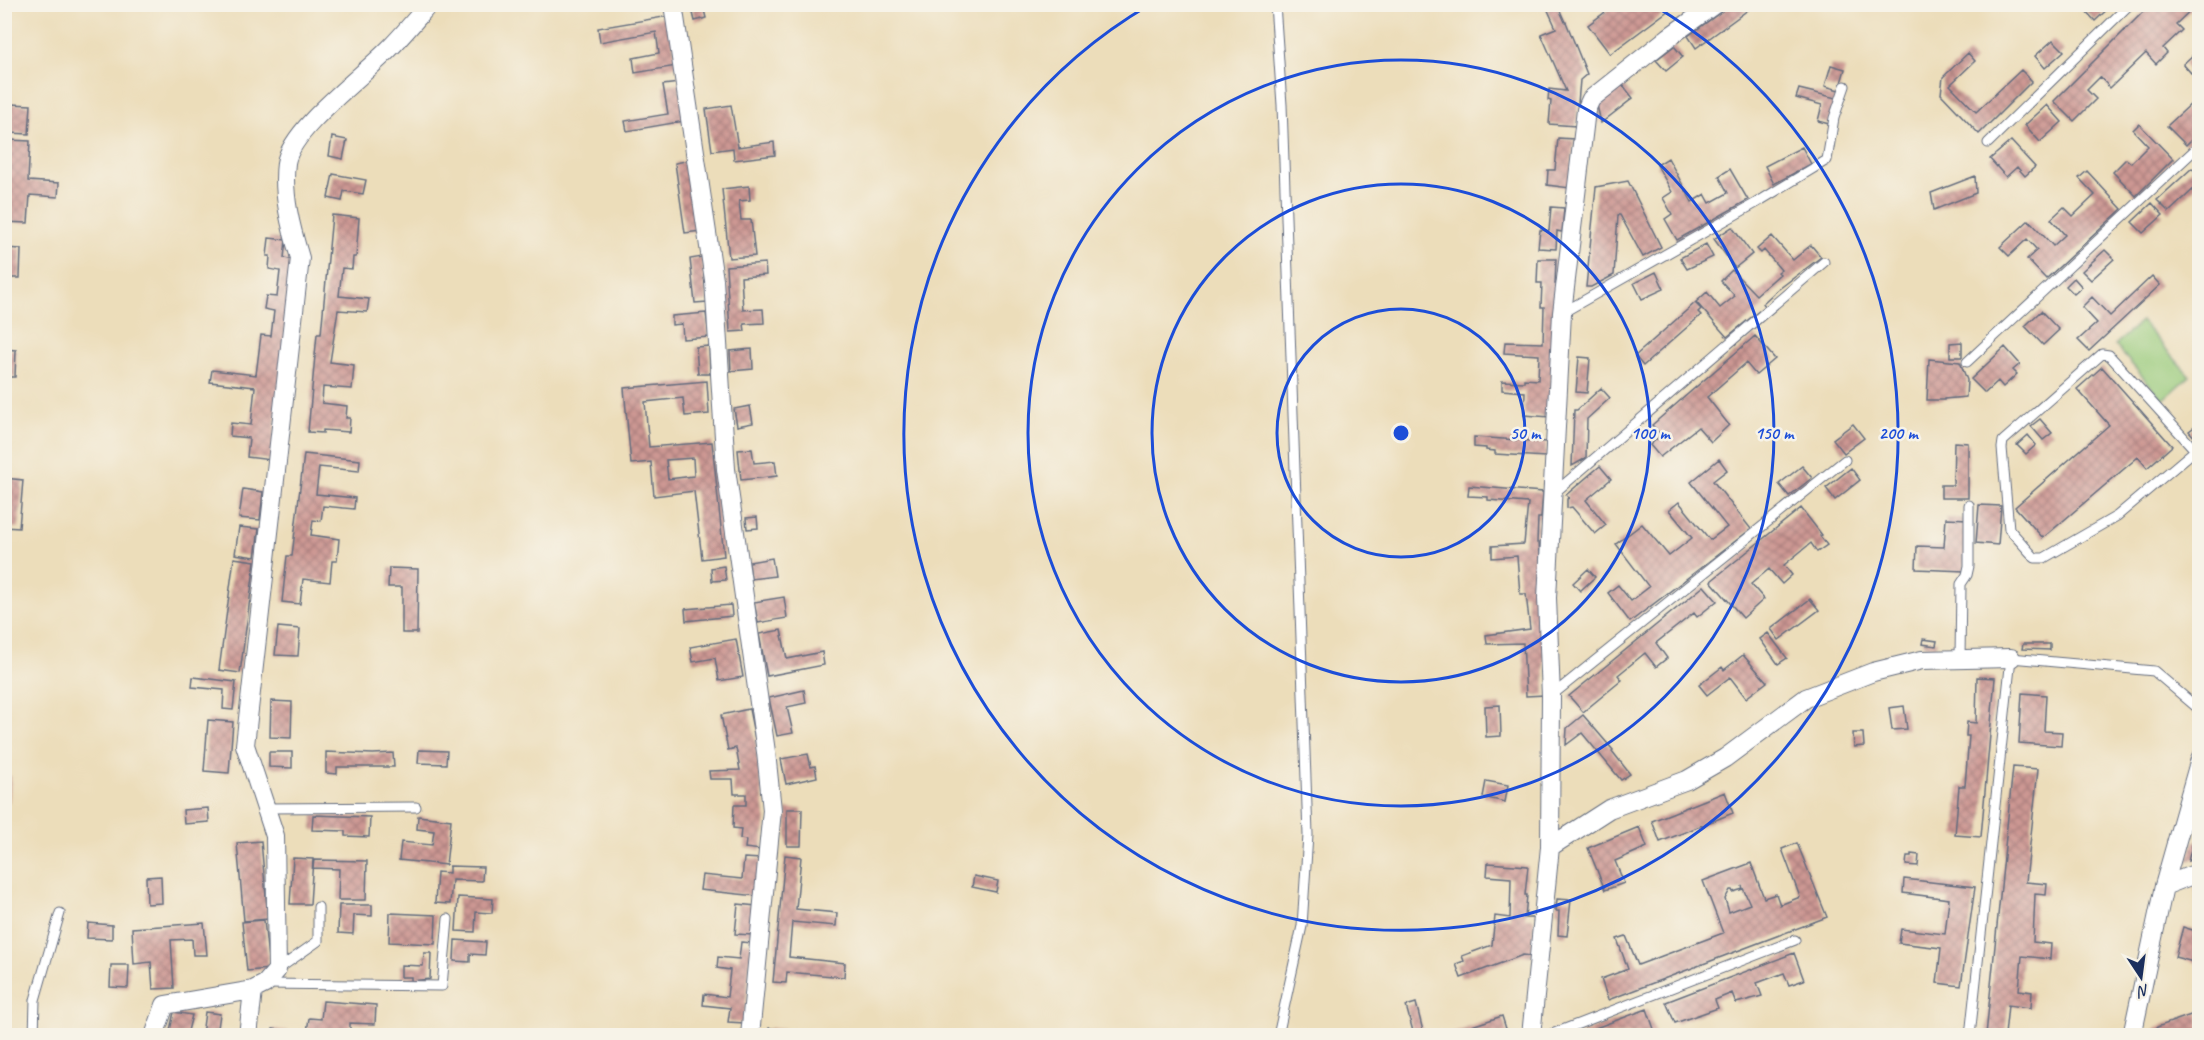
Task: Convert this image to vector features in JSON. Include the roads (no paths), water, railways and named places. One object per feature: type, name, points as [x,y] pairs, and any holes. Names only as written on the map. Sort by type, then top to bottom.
[{"type":"street","points":[[248,1035],[265,981],[275,836],[244,745],[300,258],[290,224],[286,192],[286,162],[300,135],[391,48],[429,4]]},
{"type":"street","points":[[673,4],[714,280],[726,469],[766,752],[772,810],[750,1035]]},
{"type":"street","points":[[1531,1035],[1550,847],[1551,696],[1547,598],[1562,313],[1588,102],[1669,37],[1715,4]]},
{"type":"street","points":[[1550,847],[1609,809],[1687,780],[1725,758],[1806,698],[1873,672],[1922,660],[2011,658]]},
{"type":"street","points":[[2132,1035],[2164,886],[2199,759]]},
{"type":"street","points":[[2164,886],[2199,872]]},
{"type":"street","points":[[154,1035],[165,1005],[265,981]]},
{"type":"lane","points":[[1275,4],[1282,105],[1308,835],[1302,926],[1278,1035]]},
{"type":"lane","points":[[1988,143],[2130,4]]},
{"type":"lane","points":[[1562,313],[1827,160],[1834,118],[1845,86]]},
{"type":"lane","points":[[1966,362],[2199,145]]},
{"type":"lane","points":[[1552,496],[1824,262]]},
{"type":"lane","points":[[2102,354],[2109,355],[2197,448],[2117,516],[2044,558],[2035,558],[2009,529],[2001,448],[2003,441],[2102,354]]},
{"type":"lane","points":[[1551,696],[1845,460]]},
{"type":"lane","points":[[1960,658],[1961,584],[1967,575],[1969,566],[1969,505]]},
{"type":"lane","points":[[1970,1035],[2011,658],[2154,671],[2199,710]]},
{"type":"lane","points":[[266,808],[416,807]]},
{"type":"lane","points":[[265,981],[318,941],[318,907]]},
{"type":"lane","points":[[34,1035],[35,1000],[60,913]]},
{"type":"lane","points":[[265,981],[442,986],[448,919]]},
{"type":"lane","points":[[1547,1035],[1795,940]]}]
